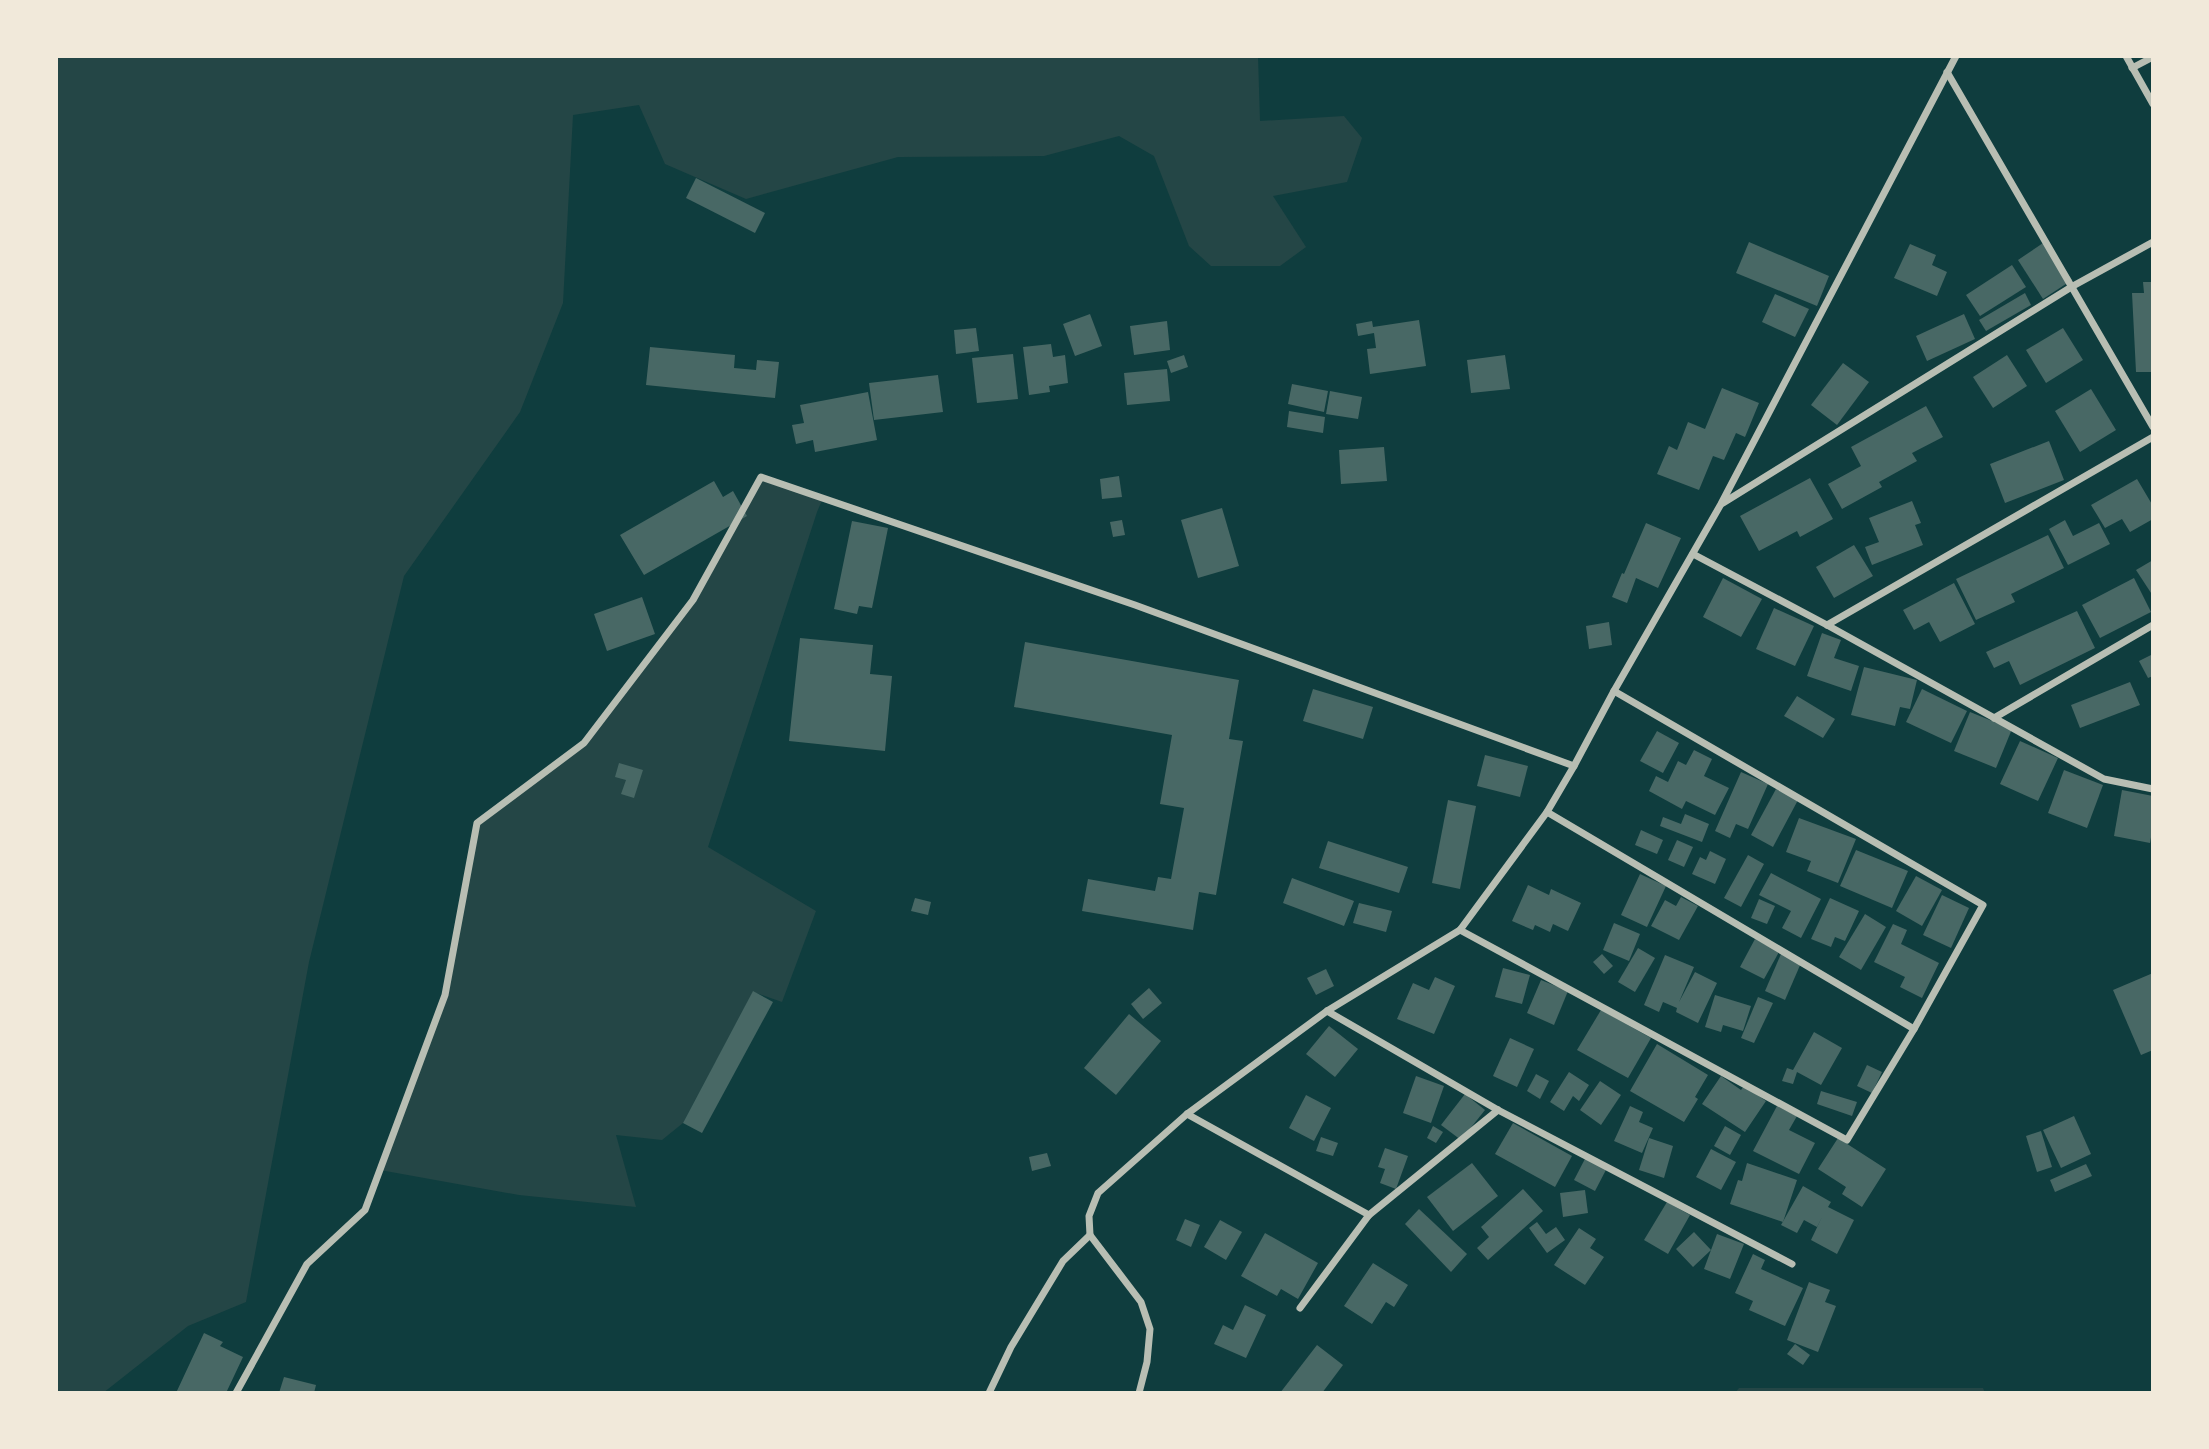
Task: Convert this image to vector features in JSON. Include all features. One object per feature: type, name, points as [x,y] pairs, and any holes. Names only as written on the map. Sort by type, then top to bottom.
[{"type":"street","points":[[1139,1393],[1147,1362],[1150,1329],[1140,1302],[1090,1235],[1088,1216],[1098,1194],[1187,1114],[1327,1011],[1460,930],[1547,811],[1574,766],[1721,504],[1956,56]]},
{"type":"street","points":[[2126,56],[2153,104]]},
{"type":"street","points":[[2132,68],[2153,57]]},
{"type":"street","points":[[1947,72],[2153,427]]},
{"type":"street","points":[[1721,504],[2073,286],[2153,242]]},
{"type":"street","points":[[1827,625],[2153,436]]},
{"type":"street","points":[[236,1393],[307,1264],[365,1210],[445,995],[477,823],[584,743],[693,600],[761,477],[1135,605],[1574,766]]},
{"type":"street","points":[[1693,554],[2104,779],[2153,789]]},
{"type":"street","points":[[1994,718],[2153,625]]},
{"type":"street","points":[[1460,930],[1847,1140],[1983,905],[1614,691]]},
{"type":"street","points":[[1547,811],[1914,1028]]},
{"type":"street","points":[[1327,1011],[1498,1110],[1792,1264]]},
{"type":"street","points":[[1300,1308],[1368,1215],[1498,1110]]},
{"type":"street","points":[[1187,1114],[1368,1215]]},
{"type":"street","points":[[989,1393],[1011,1347],[1063,1261],[1090,1235]]},
{"type":"shaded area","points":[[56,56],[1258,56],[1260,121],[1344,116],[1362,138],[1347,182],[1273,196],[1306,247],[1280,266],[1211,266],[1189,246],[1154,156],[1119,136],[1044,156],[898,157],[746,199],[665,164],[639,105],[573,115],[563,303],[520,412],[404,576],[309,962],[246,1302],[188,1326],[103,1393],[56,1393]]},
{"type":"shaded area","points":[[761,477],[823,498],[708,847],[816,911],[782,1002],[753,992],[683,1123],[662,1140],[616,1135],[636,1207],[519,1195],[380,1170],[445,995],[477,823],[584,743],[693,600]]},
{"type":"shaded area","points":[[1739,1388],[1983,1388],[1985,1393],[1735,1393]]},
{"type":"building","points":[[696,178],[765,213],[755,233],[686,198]]},
{"type":"building","points":[[2046,241],[2072,280],[2043,299],[2018,260]]},
{"type":"building","points":[[1749,242],[1829,276],[1817,306],[1736,273]]},
{"type":"building","points":[[1910,244],[1936,255],[1932,265],[1947,272],[1937,296],[1894,278]]},
{"type":"building","points":[[2012,265],[2026,287],[1980,316],[1966,295]]},
{"type":"building","points":[[2143,282],[2153,282],[2153,372],[2136,372],[2132,293],[2144,293]]},
{"type":"building","points":[[2025,293],[2031,305],[1986,331],[1979,320]]},
{"type":"building","points":[[1775,294],[1809,309],[1795,337],[1762,322]]},
{"type":"building","points":[[1090,314],[1102,346],[1075,356],[1063,324]]},
{"type":"building","points":[[1964,314],[1975,339],[1927,361],[1916,336]]},
{"type":"building","points":[[1419,320],[1426,366],[1370,374],[1367,349],[1376,348],[1374,333],[1358,336],[1356,324],[1372,321],[1373,327]]},
{"type":"building","points":[[1167,321],[1170,350],[1134,355],[1130,326]]},
{"type":"building","points":[[976,328],[979,351],[956,354],[954,330]]},
{"type":"building","points":[[2063,328],[2083,360],[2046,383],[2026,350]]},
{"type":"building","points":[[1051,344],[1053,357],[1065,355],[1068,383],[1049,386],[1050,392],[1029,395],[1023,347]]},
{"type":"building","points":[[650,347],[735,355],[734,368],[756,370],[757,360],[779,362],[775,398],[646,385]]},
{"type":"building","points":[[1013,354],[1018,399],[977,403],[972,358]]},
{"type":"building","points":[[1184,355],[1188,367],[1171,373],[1167,361]]},
{"type":"building","points":[[1505,355],[1510,389],[1471,393],[1467,360]]},
{"type":"building","points":[[2007,355],[2027,386],[1993,408],[1973,377]]},
{"type":"building","points":[[1843,363],[1869,382],[1837,425],[1811,405]]},
{"type":"building","points":[[1167,369],[1170,401],[1127,405],[1124,373]]},
{"type":"building","points":[[938,375],[943,412],[874,420],[869,383]]},
{"type":"building","points":[[1292,384],[1328,391],[1324,412],[1288,404]]},
{"type":"building","points":[[1722,388],[1759,403],[1745,437],[1736,433],[1724,460],[1713,456],[1699,490],[1657,474],[1669,446],[1677,450],[1688,422],[1705,429]]},
{"type":"building","points":[[2091,389],[2116,430],[2080,452],[2055,411]]},
{"type":"building","points":[[1330,391],[1362,397],[1358,419],[1326,414]]},
{"type":"building","points":[[868,392],[877,440],[815,452],[813,440],[796,444],[792,425],[804,423],[800,405]]},
{"type":"building","points":[[1926,406],[1943,437],[1912,453],[1917,461],[1879,482],[1882,487],[1842,509],[1828,484],[1861,466],[1851,447]]},
{"type":"building","points":[[1289,411],[1325,417],[1323,433],[1287,427]]},
{"type":"building","points":[[2049,441],[2064,480],[2005,503],[1990,464]]},
{"type":"building","points":[[1384,447],[1387,481],[1341,484],[1339,450]]},
{"type":"building","points":[[1119,476],[1122,497],[1102,499],[1100,479]]},
{"type":"building","points":[[1810,478],[1833,519],[1800,537],[1797,531],[1759,551],[1740,516]]},
{"type":"building","points":[[2137,479],[2153,506],[2153,519],[2130,532],[2122,519],[2105,528],[2091,505]]},
{"type":"building","points":[[714,481],[723,497],[733,491],[747,516],[644,575],[620,535]]},
{"type":"building","points":[[1912,501],[1921,523],[1915,525],[1923,545],[1872,565],[1865,547],[1879,542],[1869,518]]},
{"type":"building","points":[[1222,508],[1239,566],[1198,578],[1181,520]]},
{"type":"building","points":[[1122,520],[1125,535],[1113,537],[1110,522]]},
{"type":"building","points":[[2065,520],[2073,536],[2099,523],[2110,544],[2068,565],[2049,529]]},
{"type":"building","points":[[852,521],[888,528],[872,608],[859,606],[857,614],[834,609]]},
{"type":"building","points":[[1646,523],[1681,538],[1658,588],[1636,578],[1627,603],[1612,597]]},
{"type":"building","points":[[2048,535],[2064,568],[2011,594],[2015,602],[1976,620],[1956,579]]},
{"type":"building","points":[[1854,545],[1873,576],[1834,598],[1816,567]]},
{"type":"building","points":[[2153,560],[2153,596],[2136,570]]},
{"type":"building","points":[[1723,578],[1762,599],[1741,637],[1703,617]]},
{"type":"building","points":[[2134,578],[2151,612],[2100,638],[2082,605]]},
{"type":"building","points":[[1954,583],[1975,624],[1940,642],[1929,622],[1914,630],[1903,610]]},
{"type":"building","points":[[642,597],[655,634],[607,651],[594,614]]},
{"type":"building","points":[[1774,608],[1814,626],[1795,666],[1756,649]]},
{"type":"building","points":[[2077,611],[2095,648],[2020,685],[2009,661],[1994,668],[1986,652]]},
{"type":"building","points":[[1609,622],[1612,645],[1589,649],[1586,626]]},
{"type":"building","points":[[1822,633],[1841,640],[1834,658],[1859,666],[1851,691],[1807,676]]},
{"type":"building","points":[[800,638],[873,645],[870,674],[892,676],[885,751],[789,741]]},
{"type":"building","points":[[1025,642],[1239,680],[1229,739],[1243,741],[1216,895],[1199,892],[1193,930],[1082,911],[1088,879],[1155,891],[1158,877],[1171,879],[1184,808],[1160,804],[1172,735],[1014,707]]},
{"type":"building","points":[[2153,654],[2153,676],[2148,678],[2139,661]]},
{"type":"building","points":[[1864,667],[1917,680],[1910,709],[1900,707],[1895,726],[1851,715]]},
{"type":"building","points":[[2130,682],[2140,705],[2080,728],[2071,705]]},
{"type":"building","points":[[1313,689],[1373,707],[1363,739],[1303,721]]},
{"type":"building","points":[[1922,689],[1967,711],[1951,743],[1906,722]]},
{"type":"building","points":[[1797,696],[1835,719],[1823,738],[1784,716]]},
{"type":"building","points":[[1970,712],[2012,729],[1996,768],[1954,751]]},
{"type":"building","points":[[1657,731],[1679,743],[1663,773],[1640,761]]},
{"type":"building","points":[[2020,741],[2058,758],[2038,801],[2000,784]]},
{"type":"building","points":[[1694,750],[1712,759],[1704,776],[1729,788],[1715,815],[1686,801],[1682,809],[1649,791],[1656,776],[1668,782],[1678,761],[1686,765]]},
{"type":"building","points":[[1485,755],[1528,766],[1520,797],[1477,786]]},
{"type":"building","points":[[619,763],[643,770],[634,798],[621,794],[626,780],[615,777]]},
{"type":"building","points":[[2064,770],[2103,785],[2087,828],[2048,813]]},
{"type":"building","points":[[1741,772],[1768,784],[1748,829],[1736,824],[1730,838],[1715,831]]},
{"type":"building","points":[[1776,789],[1798,800],[1773,847],[1751,835]]},
{"type":"building","points":[[2122,790],[2153,796],[2150,843],[2114,836]]},
{"type":"building","points":[[1448,800],[1476,806],[1460,889],[1432,883]]},
{"type":"building","points":[[1685,814],[1709,824],[1702,842],[1660,826],[1663,817],[1681,824]]},
{"type":"building","points":[[1799,818],[1856,839],[1838,883],[1807,871],[1811,861],[1786,852]]},
{"type":"building","points":[[1641,830],[1663,840],[1657,854],[1635,845]]},
{"type":"building","points":[[1677,840],[1693,847],[1684,867],[1668,860]]},
{"type":"building","points":[[1328,841],[1408,867],[1399,893],[1319,868]]},
{"type":"building","points":[[1856,850],[1908,871],[1892,908],[1840,886]]},
{"type":"building","points":[[1710,851],[1726,859],[1715,884],[1692,874],[1700,857],[1706,860]]},
{"type":"building","points":[[1748,855],[1764,864],[1741,907],[1724,898]]},
{"type":"building","points":[[1771,873],[1821,899],[1801,938],[1782,928],[1791,911],[1759,895]]},
{"type":"building","points":[[1640,874],[1666,886],[1647,927],[1621,915]]},
{"type":"building","points":[[1916,876],[1942,890],[1922,926],[1896,911]]},
{"type":"building","points":[[1292,878],[1354,901],[1344,926],[1283,903]]},
{"type":"building","points":[[1528,885],[1549,895],[1551,889],[1581,903],[1568,931],[1553,924],[1550,932],[1535,925],[1533,930],[1512,921]]},
{"type":"building","points":[[1942,895],[1969,908],[1951,948],[1923,935]]},
{"type":"building","points":[[1681,897],[1698,906],[1679,940],[1651,926],[1665,900],[1676,906]]},
{"type":"building","points":[[915,898],[931,902],[928,915],[911,911]]},
{"type":"building","points":[[1830,898],[1859,911],[1845,941],[1835,937],[1831,947],[1811,939]]},
{"type":"building","points":[[1759,899],[1775,906],[1767,924],[1751,918]]},
{"type":"building","points":[[1359,903],[1392,911],[1386,932],[1353,923]]},
{"type":"building","points":[[1865,914],[1886,927],[1861,970],[1839,957]]},
{"type":"building","points":[[1614,923],[1640,934],[1629,961],[1603,950]]},
{"type":"building","points":[[1893,924],[1907,930],[1901,944],[1939,963],[1922,998],[1900,987],[1905,977],[1874,962]]},
{"type":"building","points":[[1755,939],[1779,952],[1764,979],[1740,967]]},
{"type":"building","points":[[1638,948],[1655,958],[1635,992],[1618,982]]},
{"type":"building","points":[[1602,954],[1613,966],[1604,974],[1593,962]]},
{"type":"building","points":[[1781,954],[1801,963],[1785,1000],[1765,991]]},
{"type":"building","points":[[1665,955],[1694,967],[1679,1002],[1695,972],[1717,983],[1698,1023],[1663,1002],[1659,1012],[1644,1005]]},
{"type":"building","points":[[1503,968],[1530,975],[1522,1004],[1495,997]]},
{"type":"building","points":[[1326,969],[1334,986],[1316,995],[1307,978]]},
{"type":"building","points":[[2153,973],[2153,1050],[2141,1055],[2113,990]]},
{"type":"building","points":[[1435,977],[1455,986],[1434,1034],[1397,1019],[1413,983],[1429,990]]},
{"type":"building","points":[[1541,980],[1568,991],[1554,1025],[1527,1013]]},
{"type":"building","points":[[1149,988],[1162,1003],[1143,1019],[1131,1004]]},
{"type":"building","points":[[753,991],[773,1002],[702,1133],[683,1123]]},
{"type":"building","points":[[1715,995],[1751,1006],[1743,1031],[1723,1025],[1721,1032],[1705,1027]]},
{"type":"building","points":[[1758,997],[1773,1003],[1754,1043],[1741,1038]]},
{"type":"building","points":[[1601,1010],[1651,1038],[1628,1078],[1577,1050]]},
{"type":"building","points":[[1129,1014],[1161,1041],[1116,1095],[1084,1068]]},
{"type":"building","points":[[1329,1026],[1358,1049],[1335,1077],[1306,1054]]},
{"type":"building","points":[[1814,1032],[1842,1048],[1821,1085],[1797,1072],[1793,1084],[1782,1081],[1787,1068],[1793,1070]]},
{"type":"building","points":[[1510,1038],[1534,1049],[1517,1087],[1493,1076]]},
{"type":"building","points":[[1657,1044],[1708,1075],[1684,1122],[1630,1091]]},
{"type":"building","points":[[1867,1065],[1882,1072],[1872,1093],[1857,1086]]},
{"type":"building","points":[[1569,1072],[1589,1085],[1579,1101],[1573,1096],[1564,1111],[1550,1102]]},
{"type":"building","points":[[1536,1074],[1549,1081],[1540,1099],[1527,1091]]},
{"type":"building","points":[[1416,1076],[1444,1086],[1431,1123],[1403,1113]]},
{"type":"building","points":[[1721,1076],[1741,1090],[1744,1086],[1766,1101],[1745,1132],[1702,1104]]},
{"type":"building","points":[[1600,1081],[1621,1095],[1601,1125],[1580,1110]]},
{"type":"building","points":[[1821,1091],[1857,1102],[1852,1116],[1817,1104]]},
{"type":"building","points":[[1465,1094],[1485,1110],[1461,1140],[1441,1125]]},
{"type":"building","points":[[1306,1095],[1331,1108],[1314,1141],[1289,1128]]},
{"type":"building","points":[[1630,1106],[1643,1112],[1639,1122],[1653,1128],[1642,1153],[1614,1141]]},
{"type":"building","points":[[1777,1106],[1797,1116],[1789,1130],[1815,1143],[1799,1174],[1753,1151]]},
{"type":"building","points":[[2074,1116],[2091,1154],[2061,1168],[2043,1130]]},
{"type":"building","points":[[1513,1123],[1572,1156],[1555,1187],[1495,1154]]},
{"type":"building","points":[[1433,1126],[1443,1132],[1436,1143],[1427,1138]]},
{"type":"building","points":[[1725,1126],[1741,1135],[1730,1155],[1714,1146]]},
{"type":"building","points":[[2041,1131],[2052,1167],[2037,1172],[2026,1136]]},
{"type":"building","points":[[1321,1137],[1338,1143],[1333,1156],[1316,1151]]},
{"type":"building","points":[[1649,1138],[1673,1146],[1664,1178],[1639,1170]]},
{"type":"building","points":[[1838,1138],[1886,1169],[1862,1207],[1842,1194],[1846,1187],[1818,1169]]},
{"type":"building","points":[[1385,1148],[1408,1156],[1396,1189],[1380,1183],[1385,1169],[1378,1167]]},
{"type":"building","points":[[1711,1149],[1736,1162],[1721,1190],[1696,1177]]},
{"type":"building","points":[[1047,1153],[1051,1166],[1032,1171],[1029,1157]]},
{"type":"building","points":[[1587,1155],[1608,1166],[1595,1191],[1574,1180]]},
{"type":"building","points":[[1472,1163],[1498,1196],[1453,1231],[1427,1197]]},
{"type":"building","points":[[1747,1163],[1797,1180],[1783,1222],[1730,1204],[1738,1180],[1742,1181]]},
{"type":"building","points":[[2086,1164],[2092,1176],[2055,1192],[2050,1180]]},
{"type":"building","points":[[1803,1186],[1831,1202],[1828,1207],[1854,1220],[1837,1254],[1811,1240],[1822,1217],[1817,1227],[1804,1220],[1797,1233],[1781,1225]]},
{"type":"building","points":[[1523,1189],[1543,1211],[1488,1260],[1477,1248],[1489,1237],[1481,1227]]},
{"type":"building","points":[[1585,1190],[1588,1213],[1563,1217],[1560,1193]]},
{"type":"building","points":[[1667,1202],[1690,1215],[1668,1254],[1644,1240]]},
{"type":"building","points":[[1419,1209],[1467,1254],[1451,1272],[1405,1224]]},
{"type":"building","points":[[1185,1219],[1200,1225],[1191,1247],[1176,1240]]},
{"type":"building","points":[[1220,1220],[1242,1232],[1226,1260],[1204,1247]]},
{"type":"building","points":[[1537,1222],[1546,1234],[1556,1227],[1565,1240],[1547,1253],[1529,1228]]},
{"type":"building","points":[[1579,1228],[1596,1239],[1590,1248],[1604,1257],[1585,1285],[1554,1265]]},
{"type":"building","points":[[1694,1232],[1711,1250],[1693,1267],[1676,1249]]},
{"type":"building","points":[[1265,1233],[1318,1263],[1298,1299],[1281,1289],[1277,1296],[1241,1276]]},
{"type":"building","points":[[1717,1234],[1744,1244],[1730,1279],[1704,1269]]},
{"type":"building","points":[[1753,1254],[1765,1260],[1761,1269],[1803,1288],[1785,1326],[1749,1310],[1753,1301],[1735,1293]]},
{"type":"building","points":[[1373,1263],[1408,1285],[1394,1307],[1386,1302],[1372,1324],[1344,1306]]},
{"type":"building","points":[[1809,1282],[1830,1290],[1825,1302],[1836,1306],[1818,1352],[1787,1340]]},
{"type":"building","points":[[1245,1305],[1266,1315],[1246,1358],[1214,1344],[1223,1325],[1233,1330]]},
{"type":"building","points":[[204,1333],[223,1342],[220,1346],[243,1357],[226,1393],[176,1393]]},
{"type":"building","points":[[1795,1344],[1810,1355],[1803,1365],[1787,1354]]},
{"type":"building","points":[[1317,1345],[1343,1365],[1322,1393],[1280,1393]]},
{"type":"building","points":[[284,1377],[316,1385],[314,1393],[279,1393]]}]
